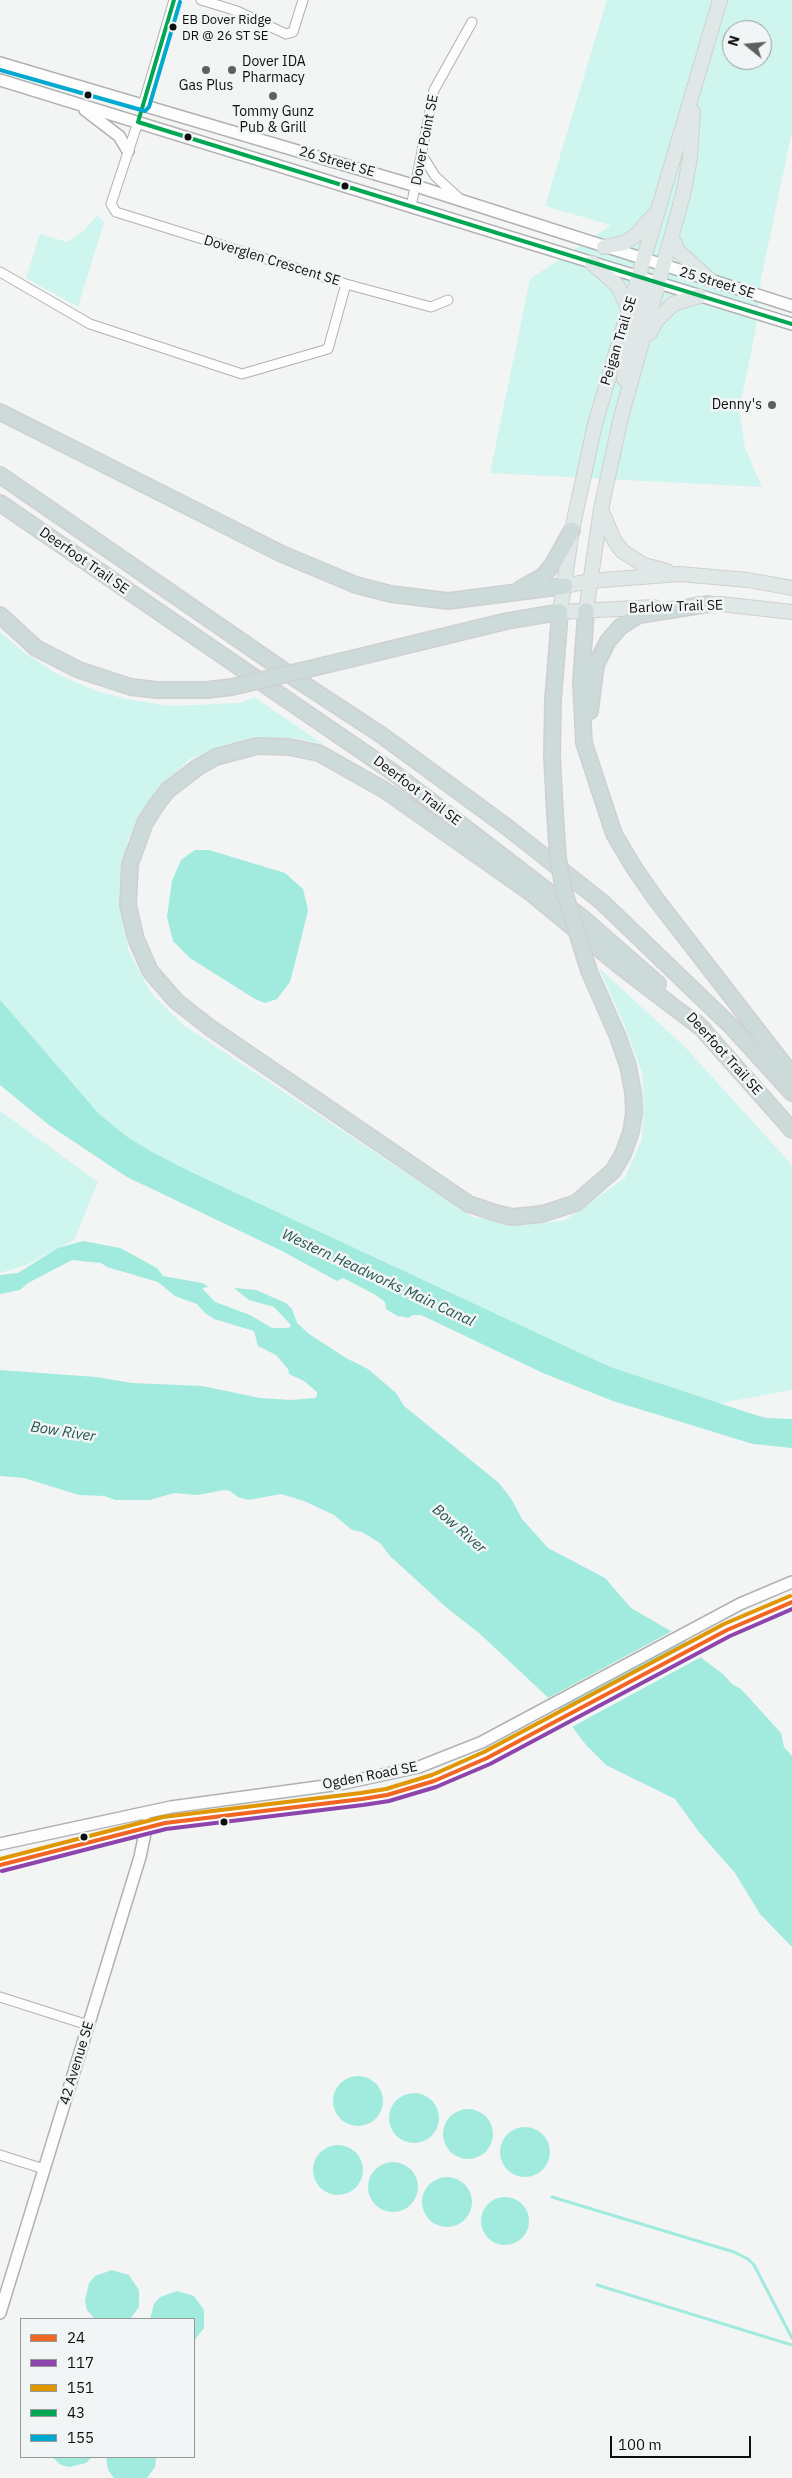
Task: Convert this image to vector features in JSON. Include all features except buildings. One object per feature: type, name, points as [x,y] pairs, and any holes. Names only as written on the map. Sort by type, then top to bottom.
[{"type":"highway","points":[[0,412],[282,554],[356,585],[391,594],[448,600],[512,594],[565,586]]},
{"type":"highway","name":"Deerfoot Trail SE","points":[[0,475],[298,681],[380,734],[507,827],[602,902],[725,1020],[792,1093]]},
{"type":"highway","name":"Deerfoot Trail SE","points":[[0,503],[394,773],[585,920],[650,977],[704,1030],[792,1130]]},
{"type":"highway","points":[[512,594],[543,576],[553,564],[572,530]]},
{"type":"highway","points":[[592,764],[590,707],[593,680],[596,666],[608,641],[620,627],[639,615],[709,604]]},
{"type":"highway","points":[[586,611],[582,648],[584,743],[592,764],[605,812],[614,834],[633,866],[792,1075]]},
{"type":"highway","points":[[0,615],[36,648],[79,670],[131,687],[157,690],[206,690],[232,688],[507,621],[560,612],[555,660],[552,756],[558,858],[564,891],[589,971],[628,1066],[634,1112],[628,1140],[613,1171],[576,1203],[542,1214],[512,1217],[469,1204],[191,1015],[150,971],[141,952],[128,905],[130,864],[145,823],[157,804],[168,790],[198,766],[216,757],[257,746],[289,747],[319,753],[386,791],[531,893],[620,966],[704,1030]]},
{"type":"main road","name":"Peigan Trail SE","points":[[643,260],[720,0]]},
{"type":"main road","name":"Peigan Trail SE","points":[[586,611],[601,509],[621,417],[672,237],[690,158],[698,74]]},
{"type":"main road","points":[[604,247],[628,240],[657,213]]},
{"type":"main road","points":[[672,237],[678,251],[710,280]]},
{"type":"main road","points":[[621,417],[619,399],[642,276],[647,268],[643,260]]},
{"type":"main road","points":[[592,263],[618,286],[628,308]]},
{"type":"main road","name":"Peigan Trail SE","points":[[560,612],[572,530],[595,424],[628,308],[642,276]]},
{"type":"main road","points":[[641,349],[664,312],[673,304],[699,296]]},
{"type":"main road","points":[[601,509],[614,540],[622,551],[644,565],[680,574]]},
{"type":"main road","name":"Barlow Trail SE","points":[[565,586],[589,581],[680,574],[748,580],[792,588]]},
{"type":"main road","name":"Barlow Trail SE","points":[[560,612],[709,604],[792,612]]},
{"type":"street","points":[[138,122],[174,0]]},
{"type":"street","points":[[201,0],[237,10],[286,34],[294,32],[303,0]]},
{"type":"street","name":"Dover Point SE","points":[[410,207],[416,186],[434,90],[472,22]]},
{"type":"street","name":"26 Street SE","points":[[0,62],[416,186],[643,260]]},
{"type":"street","name":"26 Street SE","points":[[0,80],[592,263],[642,276]]},
{"type":"street","points":[[78,104],[119,136],[128,151]]},
{"type":"street","name":"Doverglen Crescent SE","points":[[0,272],[90,324],[242,374],[328,349],[346,284],[116,212],[111,204],[138,122]]},
{"type":"street","points":[[422,155],[435,176],[462,201]]},
{"type":"street","name":"25 Street SE","points":[[643,260],[792,306]]},
{"type":"street","name":"25 Street SE","points":[[642,276],[699,296],[792,324]]},
{"type":"street","points":[[346,284],[431,307],[448,300]]},
{"type":"street","name":"Ogden Road SE","points":[[0,1844],[149,1811],[340,1784],[419,1768],[482,1742],[740,1604],[792,1582]]},
{"type":"street","name":"Ogden Road SE","points":[[0,1865],[165,1823],[362,1799],[387,1795],[434,1781],[487,1758],[727,1630],[792,1602]]},
{"type":"street","name":"42 Avenue SE","points":[[0,2312],[140,1857],[149,1811]]},
{"type":"street","points":[[0,1997],[88,2025]]},
{"type":"street","points":[[0,2156],[44,2169]]},
{"type":"shaded area","points":[[607,0],[792,0],[792,131],[761,279],[755,334],[739,409],[745,448],[762,487],[490,473],[530,279],[611,225],[545,206]]},
{"type":"shaded area","points":[[97,215],[104,222],[78,307],[26,278],[40,234],[67,242],[85,230]]},
{"type":"shaded area","points":[[0,632],[26,654],[59,675],[99,692],[131,700],[170,706],[240,703],[254,697],[323,744],[295,738],[262,739],[224,745],[190,759],[153,794],[128,839],[120,895],[128,950],[151,993],[183,1025],[473,1217],[519,1225],[564,1221],[625,1178],[642,1139],[643,1075],[623,1022],[599,968],[685,1047],[792,1165],[792,1390],[699,1407],[575,1362],[117,1140],[0,1023]]},
{"type":"shaded area","points":[[0,1111],[98,1182],[74,1240],[26,1265],[0,1273]]},
{"type":"water","points":[[195,850],[209,850],[285,873],[303,889],[308,910],[290,982],[277,999],[265,1003],[255,999],[190,958],[173,941],[167,917],[172,881],[181,860]]},
{"type":"water","name":"Western Headworks Main Canal","points":[[0,1000],[99,1114],[126,1136],[150,1151],[191,1172],[610,1367],[766,1418],[792,1419],[792,1448],[753,1444],[613,1401],[543,1373],[421,1315],[413,1315],[408,1318],[399,1317],[386,1309],[385,1302],[374,1294],[343,1278],[337,1281],[282,1251],[127,1177],[49,1125],[0,1085]]},
{"type":"water","name":"Bow River","points":[[83,1241],[120,1248],[157,1268],[163,1276],[202,1283],[209,1287],[202,1288],[215,1302],[250,1315],[272,1328],[289,1328],[291,1325],[274,1307],[249,1300],[234,1288],[256,1290],[286,1303],[292,1309],[297,1323],[309,1334],[346,1358],[368,1369],[396,1393],[404,1406],[499,1483],[512,1500],[522,1519],[548,1548],[605,1578],[631,1608],[681,1637],[704,1660],[723,1674],[732,1684],[741,1689],[781,1733],[784,1747],[792,1756],[792,1947],[760,1914],[735,1873],[699,1832],[675,1799],[606,1765],[586,1745],[555,1704],[479,1633],[447,1608],[390,1556],[380,1543],[362,1532],[352,1530],[334,1515],[304,1501],[281,1494],[248,1500],[224,1490],[198,1495],[174,1493],[150,1500],[116,1500],[104,1496],[79,1495],[24,1478],[0,1476],[0,1370],[96,1377],[132,1383],[202,1386],[260,1398],[291,1400],[315,1398],[317,1396],[317,1392],[304,1381],[289,1374],[288,1369],[276,1355],[258,1346],[254,1331],[214,1319],[197,1304],[175,1296],[158,1282],[107,1267],[101,1263],[72,1260],[28,1283],[20,1290],[0,1294],[0,1275],[18,1273],[58,1248]]},
{"type":"water","points":[[363,2076],[376,2083],[382,2091],[382,2111],[376,2119],[368,2125],[353,2126],[340,2119],[334,2111],[333,2096],[340,2083],[348,2077]]},
{"type":"water","points":[[419,2093],[432,2100],[438,2108],[438,2128],[432,2136],[424,2142],[409,2143],[396,2136],[390,2128],[389,2113],[396,2100],[404,2094]]},
{"type":"water","points":[[473,2109],[486,2116],[492,2124],[492,2144],[486,2152],[478,2158],[463,2159],[450,2152],[444,2144],[443,2129],[450,2116],[458,2110]]},
{"type":"water","points":[[520,2127],[530,2127],[543,2134],[550,2147],[550,2157],[543,2170],[530,2177],[520,2177],[511,2173],[504,2166],[500,2157],[500,2147],[504,2138],[511,2131]]},
{"type":"water","points":[[343,2145],[356,2152],[362,2160],[362,2180],[356,2188],[348,2194],[333,2195],[320,2188],[314,2180],[313,2165],[320,2152],[328,2146]]},
{"type":"water","points":[[398,2162],[411,2169],[417,2177],[417,2197],[411,2205],[403,2211],[388,2212],[375,2205],[369,2197],[368,2182],[375,2169],[383,2163]]},
{"type":"water","points":[[452,2177],[465,2184],[471,2192],[471,2212],[465,2220],[457,2226],[442,2227],[429,2220],[423,2212],[422,2197],[429,2184],[437,2178]]},
{"type":"water","points":[[500,2197],[510,2197],[522,2204],[529,2216],[529,2226],[522,2238],[510,2245],[500,2245],[492,2241],[485,2234],[481,2226],[481,2216],[485,2208],[492,2201]]},
{"type":"water","points":[[112,2270],[129,2275],[139,2290],[139,2307],[131,2318],[94,2318],[87,2310],[85,2301],[89,2283],[95,2276]]},
{"type":"water","points":[[177,2291],[194,2296],[204,2310],[204,2328],[195,2340],[195,2318],[150,2318],[154,2304],[160,2297]]},
{"type":"water","points":[[53,2458],[91,2458],[86,2463],[69,2467],[61,2465]]},
{"type":"water","points":[[106,2458],[156,2459],[155,2467],[147,2478],[114,2478],[108,2470]]},
{"type":"pier","points":[[674,1630],[687,1639],[556,1710],[546,1699]]},
{"type":"pier","points":[[690,1643],[703,1656],[570,1728],[559,1713]]},
{"type":"waterway","points":[[552,2197],[734,2252],[748,2259],[754,2265],[792,2338]]},
{"type":"waterway","points":[[597,2285],[792,2345]]},
{"type":"transit line","name":"43","points":[[174,0],[138,122],[792,324]]},
{"type":"transit line","name":"155","points":[[0,70],[145,111],[149,107],[180,2]]},
{"type":"transit line","name":"151","points":[[0,1859],[163,1817],[361,1793],[386,1789],[432,1775],[484,1752],[724,1624],[790,1596]]},
{"type":"transit line","name":"24","points":[[0,1865],[165,1823],[362,1799],[387,1795],[434,1781],[487,1758],[727,1630],[792,1602]]},
{"type":"transit line","name":"117","points":[[2,1871],[166,1829],[389,1801],[436,1787],[490,1764],[730,1636],[792,1609]]},
{"type":"place","name":"EB Dover Ridge DR @ 26 ST SE","points":[[173,27]]},
{"type":"place","name":"Gas Plus","points":[[206,70]]},
{"type":"place","name":"Dover IDA Pharmacy","points":[[232,70]]},
{"type":"place","name":"Tommy Gunz Pub & Grill","points":[[273,96]]},
{"type":"place","name":"Denny's","points":[[772,405]]}]
